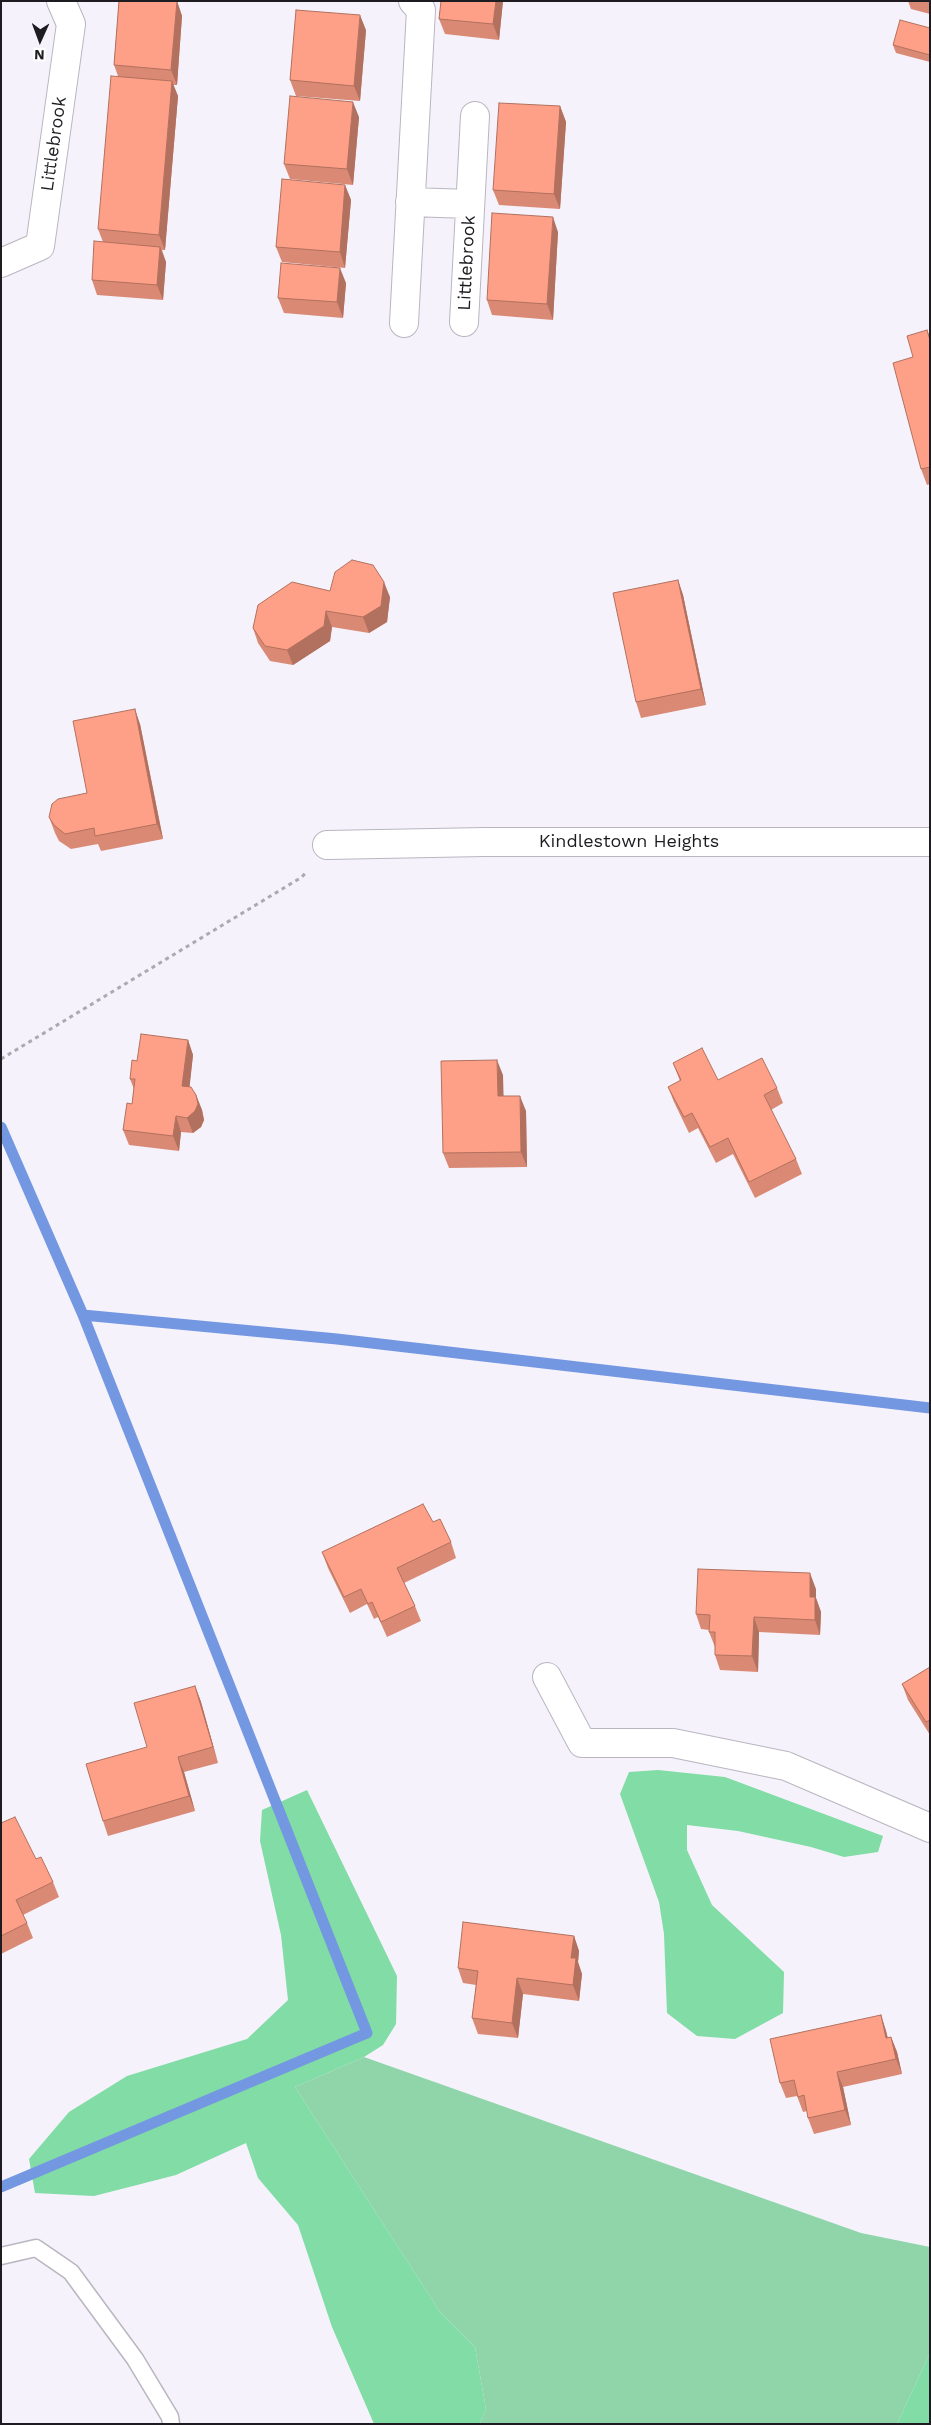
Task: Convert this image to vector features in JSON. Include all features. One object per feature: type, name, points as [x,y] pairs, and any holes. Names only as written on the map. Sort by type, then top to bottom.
[{"type":"street","name":"Littlebrook","points":[[1,263],[40,246],[71,24],[61,1]]},
{"type":"street","points":[[404,323],[421,10],[412,1]]},
{"type":"street","name":"Littlebrook","points":[[464,322],[475,116]]},
{"type":"street","name":"Littlebrook","points":[[410,202],[470,204]]},
{"type":"street","name":"Kindlestown Heights","points":[[327,845],[484,842],[930,842]]},
{"type":"street","points":[[547,1677],[582,1742],[673,1743],[786,1766],[930,1828]]},
{"type":"lane","points":[[1,2256],[36,2248],[71,2272],[135,2359],[170,2417],[171,2424]]},
{"type":"path","points":[[1,1059],[302,878],[327,845]]},
{"type":"green space","points":[[658,1770],[725,1777],[883,1836],[878,1852],[844,1857],[811,1847],[738,1831],[687,1825],[687,1850],[712,1905],[784,1972],[783,2013],[735,2039],[697,2036],[667,2013],[664,1934],[659,1902],[620,1794],[629,1772]]},
{"type":"green space","points":[[307,1790],[397,1976],[396,2024],[383,2045],[364,2057],[295,2087],[440,2312],[475,2347],[486,2409],[480,2424],[374,2424],[332,2327],[298,2225],[258,2178],[246,2143],[176,2175],[94,2196],[35,2193],[29,2159],[69,2112],[127,2076],[247,2039],[288,2000],[281,1935],[260,1841],[262,1810]]},
{"type":"green space","points":[[364,2057],[861,2233],[930,2247],[930,2353],[897,2424],[480,2424],[486,2409],[475,2347],[440,2312],[295,2087]]},
{"type":"green space","points":[[930,2353],[930,2424],[897,2424]]},
{"type":"building","points":[[119,1],[177,1],[171,70],[114,65]]},
{"type":"building","points":[[441,1],[496,1],[493,24],[439,19]]},
{"type":"building","points":[[296,10],[360,15],[354,86],[290,80]]},
{"type":"building","points":[[900,20],[930,28],[930,55],[893,45]]},
{"type":"building","points":[[111,76],[172,81],[159,235],[98,229]]},
{"type":"building","points":[[290,96],[353,102],[347,169],[284,164]]},
{"type":"building","points":[[499,103],[560,106],[554,194],[493,190]]},
{"type":"building","points":[[282,179],[345,185],[340,252],[276,247]]},
{"type":"building","points":[[492,213],[553,217],[547,304],[487,300]]},
{"type":"building","points":[[94,241],[160,247],[157,285],[92,280]]},
{"type":"building","points":[[281,263],[340,268],[337,302],[278,298]]},
{"type":"building","points":[[927,330],[930,340],[930,467],[921,469],[893,363],[913,357],[907,336]]},
{"type":"building","points":[[352,560],[373,565],[384,582],[381,606],[363,617],[326,611],[324,626],[287,650],[265,646],[253,628],[258,605],[292,582],[330,591],[335,572]]},
{"type":"building","points":[[678,580],[701,689],[636,702],[613,593]]},
{"type":"building","points":[[135,709],[157,824],[95,836],[94,828],[65,834],[54,825],[49,817],[52,804],[58,799],[87,793],[73,721]]},
{"type":"building","points":[[141,1034],[188,1040],[182,1086],[191,1087],[196,1095],[198,1104],[195,1111],[187,1118],[176,1116],[173,1136],[123,1130],[127,1103],[132,1104],[135,1079],[130,1079],[132,1060],[137,1061]]},
{"type":"building","points":[[702,1048],[718,1080],[762,1058],[777,1088],[764,1095],[796,1159],[749,1182],[728,1138],[710,1147],[692,1113],[684,1117],[668,1087],[681,1080],[673,1063]]},
{"type":"building","points":[[497,1060],[498,1096],[520,1096],[521,1152],[443,1153],[441,1061]]},
{"type":"building","points":[[423,1504],[433,1522],[440,1519],[451,1542],[397,1568],[415,1606],[381,1622],[372,1602],[368,1604],[361,1589],[344,1597],[322,1552]]},
{"type":"building","points":[[698,1569],[810,1573],[810,1597],[815,1597],[815,1620],[754,1617],[752,1656],[715,1655],[715,1632],[709,1632],[710,1615],[696,1614]]},
{"type":"building","points":[[930,1667],[930,1720],[926,1722],[902,1684]]},
{"type":"building","points":[[195,1686],[213,1747],[178,1757],[189,1796],[103,1821],[86,1764],[147,1747],[134,1703]]},
{"type":"building","points":[[15,1817],[36,1859],[41,1857],[53,1882],[16,1900],[27,1923],[1,1936],[1,1823]]},
{"type":"building","points":[[463,1922],[574,1936],[571,1958],[576,1958],[573,1985],[517,1978],[512,2023],[472,2018],[478,1971],[458,1968]]},
{"type":"building","points":[[881,2015],[886,2038],[891,2037],[896,2059],[837,2072],[845,2110],[808,2118],[804,2095],[798,2097],[794,2080],[780,2083],[770,2039]]},
{"type":"waterway","points":[[1,1127],[83,1315],[337,1339],[930,1408]]},
{"type":"waterway","points":[[1,2187],[367,2033],[83,1315]]}]
